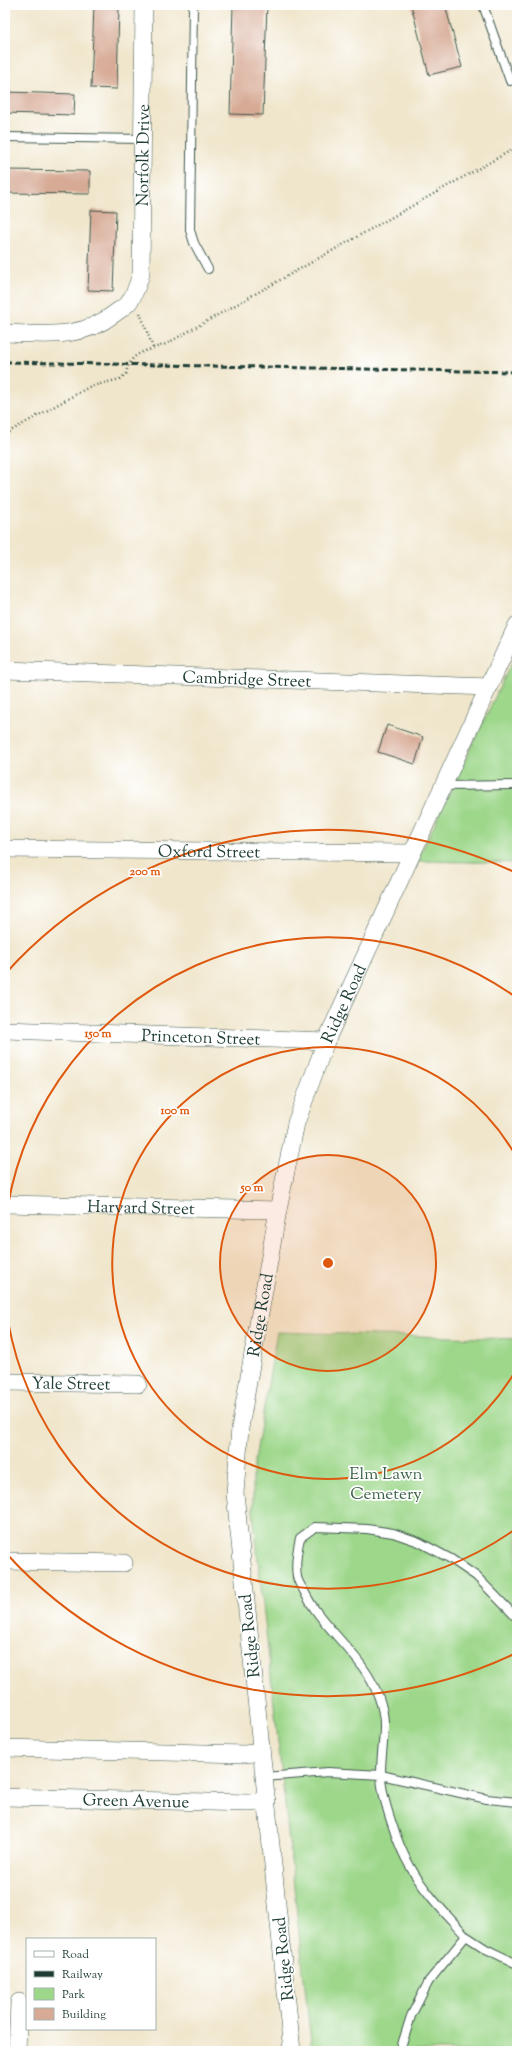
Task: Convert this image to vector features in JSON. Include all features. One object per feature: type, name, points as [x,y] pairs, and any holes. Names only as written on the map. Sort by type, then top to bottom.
[{"type":"street","name":"Norfolk Drive","points":[[134,307],[141,274],[144,139],[144,5]]},
{"type":"street","points":[[5,333],[70,334],[84,331],[134,307]]},
{"type":"street","name":"Ridge Road","points":[[292,2051],[235,1493],[240,1428],[278,1210],[296,1123],[326,1041],[517,625]]},
{"type":"street","name":"Cambridge Street","points":[[5,670],[489,687]]},
{"type":"street","name":"Oxford Street","points":[[5,849],[412,852]]},
{"type":"street","name":"Princeton Street","points":[[5,1030],[326,1041]]},
{"type":"street","name":"Harvard Street","points":[[5,1204],[278,1210]]},
{"type":"street","name":"Yale Street","points":[[5,1382],[138,1384]]},
{"type":"street","points":[[5,1561],[124,1563]]},
{"type":"street","points":[[5,1748],[245,1754],[261,1752]]},
{"type":"street","name":"Green Avenue","points":[[5,1797],[249,1803],[267,1801]]},
{"type":"street","points":[[17,2051],[19,2002]]},
{"type":"lane","points":[[193,5],[190,230],[194,243],[208,269]]},
{"type":"lane","points":[[483,5],[510,82],[517,78]]},
{"type":"lane","points":[[5,137],[144,139]]},
{"type":"lane","points":[[443,786],[517,784]]},
{"type":"lane","points":[[517,1618],[476,1576],[451,1559],[419,1542],[394,1533],[367,1529],[322,1527],[315,1527],[300,1538],[297,1552],[297,1578],[307,1599],[360,1664],[374,1686],[382,1707],[385,1724],[381,1775],[386,1806],[397,1840],[411,1869],[432,1898],[466,1936],[486,1949],[517,1964]]},
{"type":"lane","points":[[264,1777],[328,1772],[381,1775],[487,1799],[517,1802]]},
{"type":"lane","points":[[400,2051],[410,2016],[429,1981],[466,1936]]},
{"type":"path","points":[[5,434],[89,387],[120,379],[126,374],[128,364],[133,357],[166,344],[517,147]]},
{"type":"path","points":[[134,307],[153,348]]},
{"type":"green space","points":[[517,651],[517,863],[417,861]]},
{"type":"green space","name":"Elm Lawn Cemetery","points":[[277,1332],[517,1339],[517,2051],[312,2051],[253,1513],[253,1471]]},
{"type":"building","points":[[94,5],[119,5],[117,89],[91,88]]},
{"type":"building","points":[[233,5],[267,5],[263,115],[230,114]]},
{"type":"building","points":[[411,5],[445,5],[462,67],[429,75]]},
{"type":"building","points":[[5,92],[75,94],[74,115],[5,113]]},
{"type":"building","points":[[5,170],[90,171],[90,194],[5,193]]},
{"type":"building","points":[[91,210],[116,211],[113,291],[88,290]]},
{"type":"building","points":[[387,725],[423,737],[415,764],[378,752]]},
{"type":"railway","points":[[5,362],[517,372]]}]
